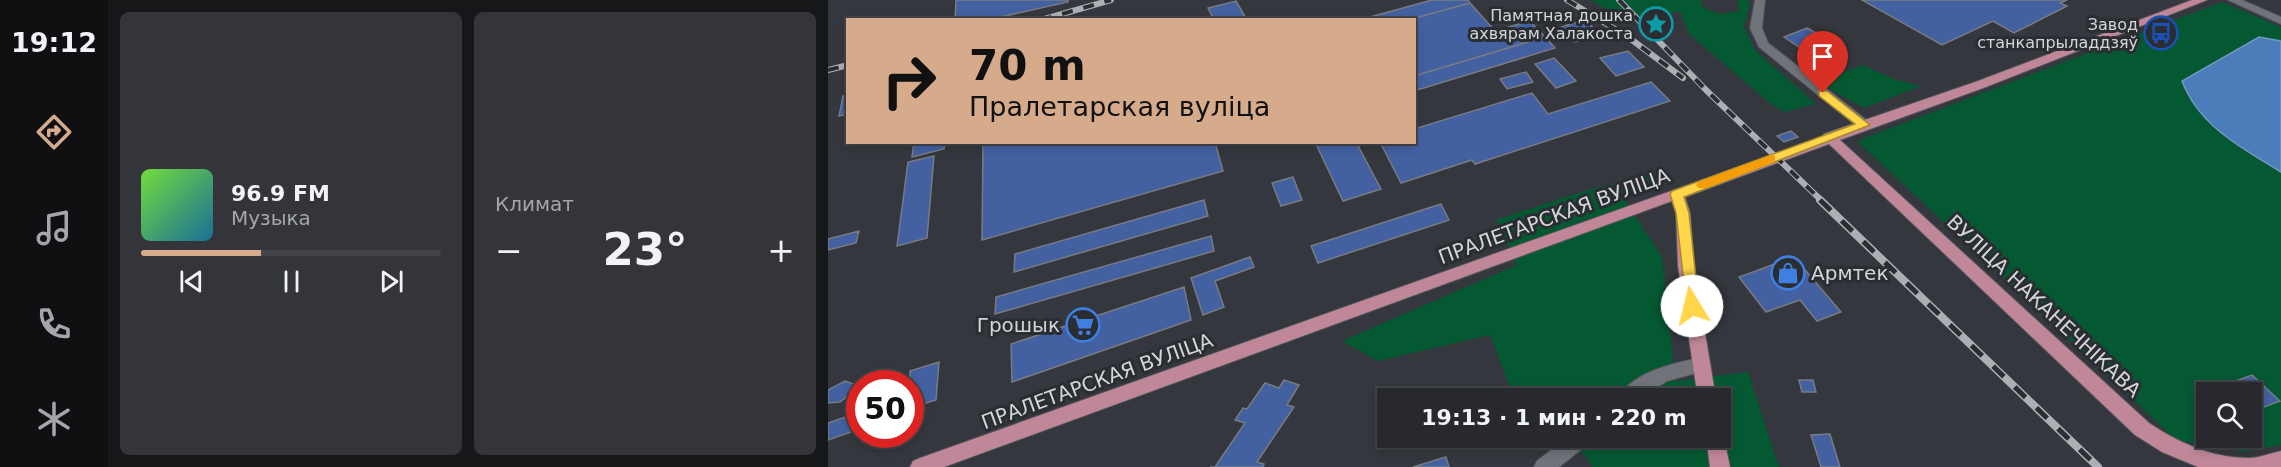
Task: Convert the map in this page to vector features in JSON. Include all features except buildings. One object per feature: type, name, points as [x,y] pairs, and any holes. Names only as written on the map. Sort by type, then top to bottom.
[{"type":"main road","name":"ПРАЛЕТАРСКАЯ ВУЛІЦА","points":[[920,467],[1982,84],[2202,0]]},
{"type":"main road","name":"ВУЛІЦА НАКАНЕЧНІКАВА","points":[[1829,138],[2142,429],[2172,449],[2205,462],[2250,467],[2281,460]]},
{"type":"main road","points":[[1677,194],[1683,213],[1686,266],[1705,388]]},
{"type":"main road","points":[[1717,448],[1720,467]]},
{"type":"street","points":[[1760,0],[1756,28],[1763,45],[1864,125]]},
{"type":"street","points":[[2233,0],[2281,21]]},
{"type":"street","points":[[1640,388],[1649,380],[1674,369],[1701,365]]},
{"type":"street","points":[[1544,467],[1568,448]]},
{"type":"green space","points":[[1591,0],[1701,0],[1703,8],[1721,14],[1739,11],[1737,0],[1747,0],[1750,4],[1744,26],[1755,50],[1816,104],[1785,112],[1772,105],[1689,34],[1680,11],[1627,23]]},
{"type":"green space","points":[[2222,2],[2281,27],[2281,41],[2258,37],[2182,81],[2220,133],[2281,172],[2281,445],[2243,452],[2221,448],[2262,448],[2262,382],[2196,382],[2196,444],[2176,440],[1857,141]]},
{"type":"green space","points":[[1862,65],[1897,80],[1921,86],[1864,108],[1819,83]]},
{"type":"green space","points":[[1654,174],[1661,180],[1620,193],[1662,257],[1675,381],[1748,372],[1779,467],[1593,467],[1579,448],[1731,448],[1731,388],[1514,388],[1509,385],[1490,335],[1378,361],[1342,341],[1517,265],[1496,220],[1584,191]]},
{"type":"water","points":[[2259,37],[2281,41],[2281,172],[2237,145],[2211,123],[2199,111],[2182,81]]},
{"type":"railway","points":[[1048,18],[1111,0]]},
{"type":"railway","points":[[1567,0],[1628,37],[1683,78]]},
{"type":"railway","points":[[1619,0],[1706,90],[1822,201]]},
{"type":"railway","points":[[828,70],[846,66]]},
{"type":"railway","points":[[1820,200],[2098,467]]},
{"type":"slow traffic","points":[[1703,185],[1771,159]]},
{"type":"place","name":"Памятная дошка ахвярам Халакоста","points":[[1656,24]]},
{"type":"place","name":"Завод станкапрыладдзяў","points":[[2161,33]]},
{"type":"place","name":"Армтек","points":[[1788,273]]},
{"type":"place","name":"Грошык","points":[[1083,325]]},
{"type":"route","points":[[1692,306],[1686,266],[1683,213],[1677,194],[1864,125],[1823,93]]}]
